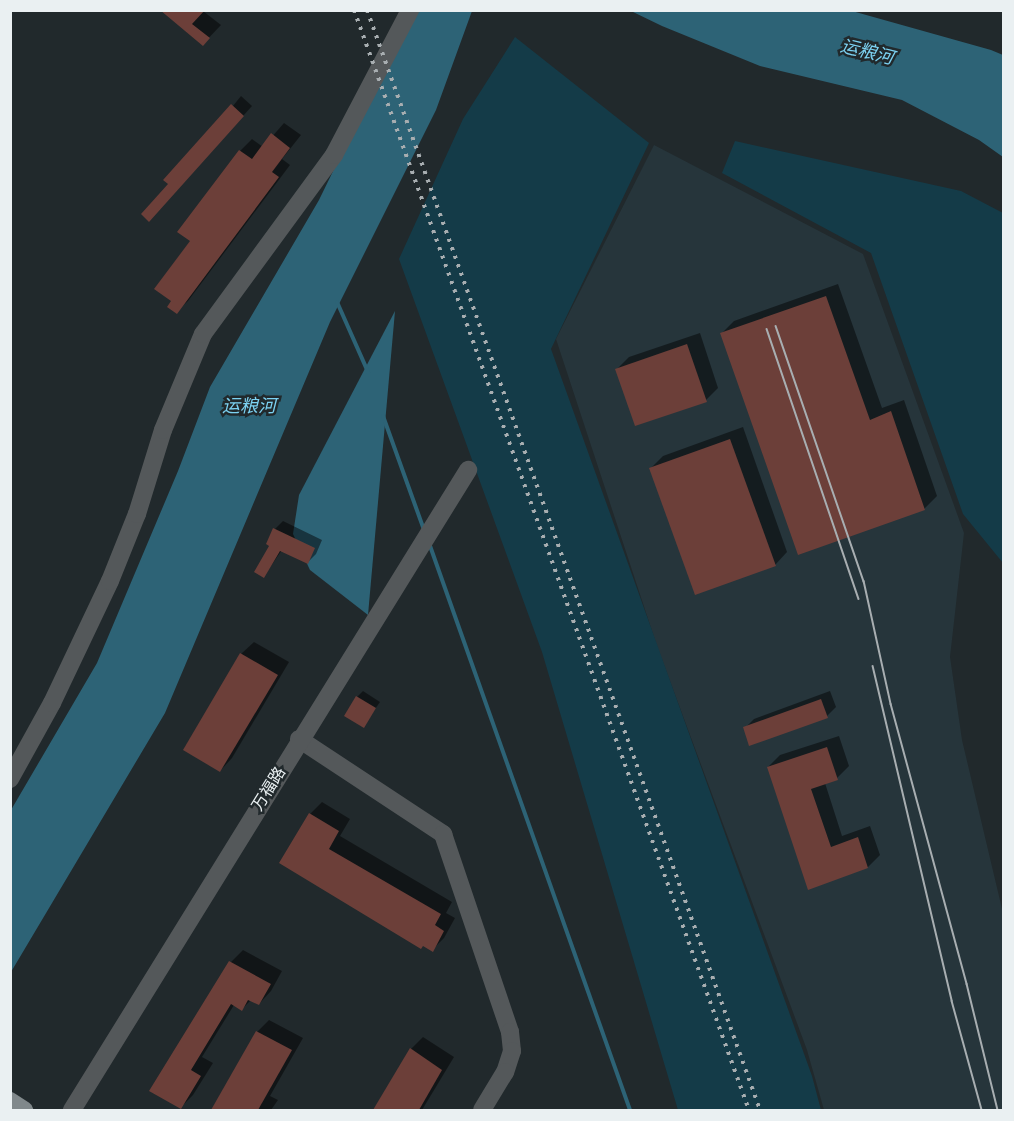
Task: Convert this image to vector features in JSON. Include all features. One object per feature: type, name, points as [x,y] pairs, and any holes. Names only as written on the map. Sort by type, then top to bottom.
[{"type":"main road","points":[[10,1101],[24,1110]]},
{"type":"street","points":[[10,779],[52,703],[110,581],[137,514],[163,430],[203,334],[334,154],[410,10]]},
{"type":"street","name":"万福路","points":[[72,1110],[299,739],[468,470]]},
{"type":"street","points":[[299,739],[444,834],[510,1032],[512,1051],[505,1072],[483,1110]]},
{"type":"shaded area","points":[[515,37],[649,143],[551,349],[812,1076],[821,1110],[678,1110],[542,652],[399,259],[463,119]]},
{"type":"shaded area","points":[[735,141],[961,191],[1003,213],[1003,563],[963,514],[871,253],[722,173]]},
{"type":"shaded area","points":[[654,145],[863,254],[964,533],[950,657],[962,740],[1003,913],[1003,1110],[824,1110],[807,1050],[657,646],[556,339]]},
{"type":"water","name":"运粮河","points":[[411,11],[472,11],[436,110],[330,322],[165,713],[11,972],[11,810],[97,663],[178,471],[210,387],[319,200]]},
{"type":"water","name":"运粮河","points":[[631,11],[852,11],[991,50],[1003,55],[1003,157],[979,140],[902,100],[760,66]]},
{"type":"water","points":[[395,311],[368,615],[310,570],[293,534],[299,495]]},
{"type":"building","points":[[160,10],[205,10],[192,24],[210,38],[203,46]]},
{"type":"building","points":[[231,104],[244,116],[149,222],[141,214],[168,184],[163,180]]},
{"type":"building","points":[[271,133],[290,148],[272,172],[279,177],[177,314],[167,307],[171,301],[154,289],[190,241],[177,232],[239,150],[252,159]]},
{"type":"building","points":[[826,296],[870,420],[891,411],[925,510],[798,555],[720,333]]},
{"type":"building","points":[[687,344],[707,402],[635,426],[615,369]]},
{"type":"building","points":[[730,439],[776,566],[695,595],[649,468]]},
{"type":"building","points":[[273,528],[315,548],[308,564],[280,551],[264,578],[254,572],[269,546],[266,544]]},
{"type":"building","points":[[240,653],[278,675],[220,772],[183,750]]},
{"type":"building","points":[[356,696],[376,708],[364,728],[344,716]]},
{"type":"building","points":[[821,699],[828,718],[749,746],[743,727]]},
{"type":"building","points":[[827,747],[838,780],[811,789],[831,847],[858,837],[868,868],[808,890],[767,767]]},
{"type":"building","points":[[309,813],[339,831],[329,849],[441,914],[435,925],[444,931],[433,952],[423,946],[421,949],[279,863]]},
{"type":"building","points":[[229,961],[271,984],[259,1005],[248,1000],[242,1011],[231,1004],[191,1070],[201,1076],[181,1109],[149,1091]]},
{"type":"building","points":[[256,1031],[292,1050],[258,1110],[211,1110]]},
{"type":"building","points":[[410,1048],[442,1070],[419,1110],[373,1110]]},
{"type":"waterway","points":[[337,302],[368,372]]},
{"type":"waterway","points":[[383,416],[424,530]]},
{"type":"waterway","points":[[429,543],[630,1110]]},
{"type":"tram line","points":[[776,326],[864,581],[891,704],[967,984],[998,1110]]},
{"type":"tram line","points":[[767,329],[859,599]]},
{"type":"tram line","points":[[873,666],[952,1001],[982,1110]]},
{"type":"railway","points":[[354,10],[749,1110]]},
{"type":"railway","points":[[367,10],[760,1110]]}]
